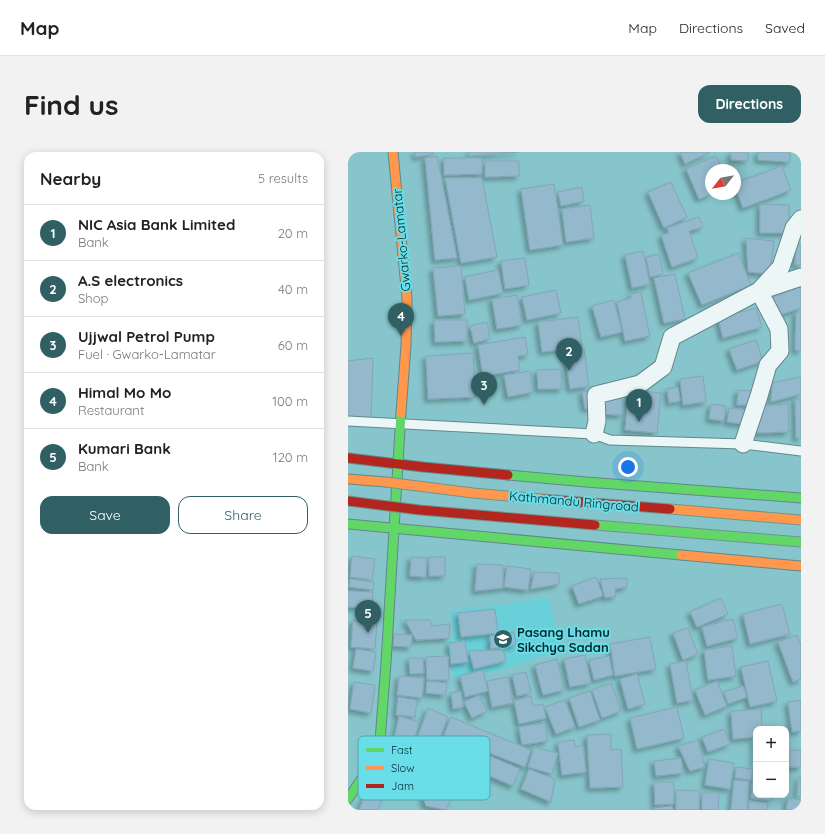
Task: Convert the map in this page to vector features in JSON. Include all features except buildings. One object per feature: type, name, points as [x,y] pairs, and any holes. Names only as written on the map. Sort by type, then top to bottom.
[{"type":"main road","name":"Gwarko-Lamatar","points":[[380,736],[406,345],[406,298],[393,152]]},
{"type":"main road","points":[[348,458],[586,482],[801,498]]},
{"type":"main road","name":"Kathmandu Ringroad","points":[[348,479],[473,493],[801,520]]},
{"type":"main road","name":"Kathmandu Ringroad","points":[[348,501],[420,510],[801,542]]},
{"type":"main road","points":[[348,524],[801,566]]},
{"type":"main road","name":"Gwarko-Lamatar","points":[[348,799],[358,784]]},
{"type":"street","points":[[759,291],[781,267],[794,228],[801,219]]},
{"type":"street","points":[[594,434],[597,421],[596,395],[640,384],[663,367],[672,337],[759,291],[801,277]]},
{"type":"street","points":[[743,444],[760,396],[768,365],[780,351],[779,329],[759,291]]},
{"type":"lane","points":[[348,421],[594,434],[610,440],[743,444],[801,451]]},
{"type":"shaded area","name":"Pasang Lhamu Sikchya Sadan","points":[[549,597],[559,650],[518,665],[490,672],[453,678],[446,643],[455,635],[450,611]]},
{"type":"traffic: fast","points":[[380,736],[401,413]]},
{"type":"traffic: fast","points":[[508,475],[801,498]]},
{"type":"traffic: fast","points":[[348,524],[681,555]]},
{"type":"traffic: fast","points":[[595,525],[801,542]]},
{"type":"traffic: fast","points":[[348,799],[358,784]]},
{"type":"traffic: slow","points":[[393,152],[407,298],[406,345],[401,413]]},
{"type":"traffic: slow","points":[[348,479],[386,482]]},
{"type":"traffic: slow","points":[[386,482],[473,493],[542,499]]},
{"type":"traffic: slow","points":[[670,509],[801,520]]},
{"type":"traffic: slow","points":[[681,555],[801,566]]},
{"type":"traffic: jam","points":[[348,458],[508,475]]},
{"type":"traffic: jam","points":[[542,499],[670,509]]},
{"type":"traffic: jam","points":[[348,501],[420,510],[595,525]]},
{"type":"place","name":"Himal Mo Mo","points":[[401,336]]},
{"type":"place","name":"A.S electronics","points":[[569,371]]},
{"type":"place","name":"Ujjwal Petrol Pump","points":[[484,405]]},
{"type":"place","name":"NIC Asia Bank Limited","points":[[639,422]]},
{"type":"place","name":"Kumari Bank","points":[[368,633]]},
{"type":"place","name":"Pasang Lhamu Sikchya Sadan","points":[[503,639]]}]
